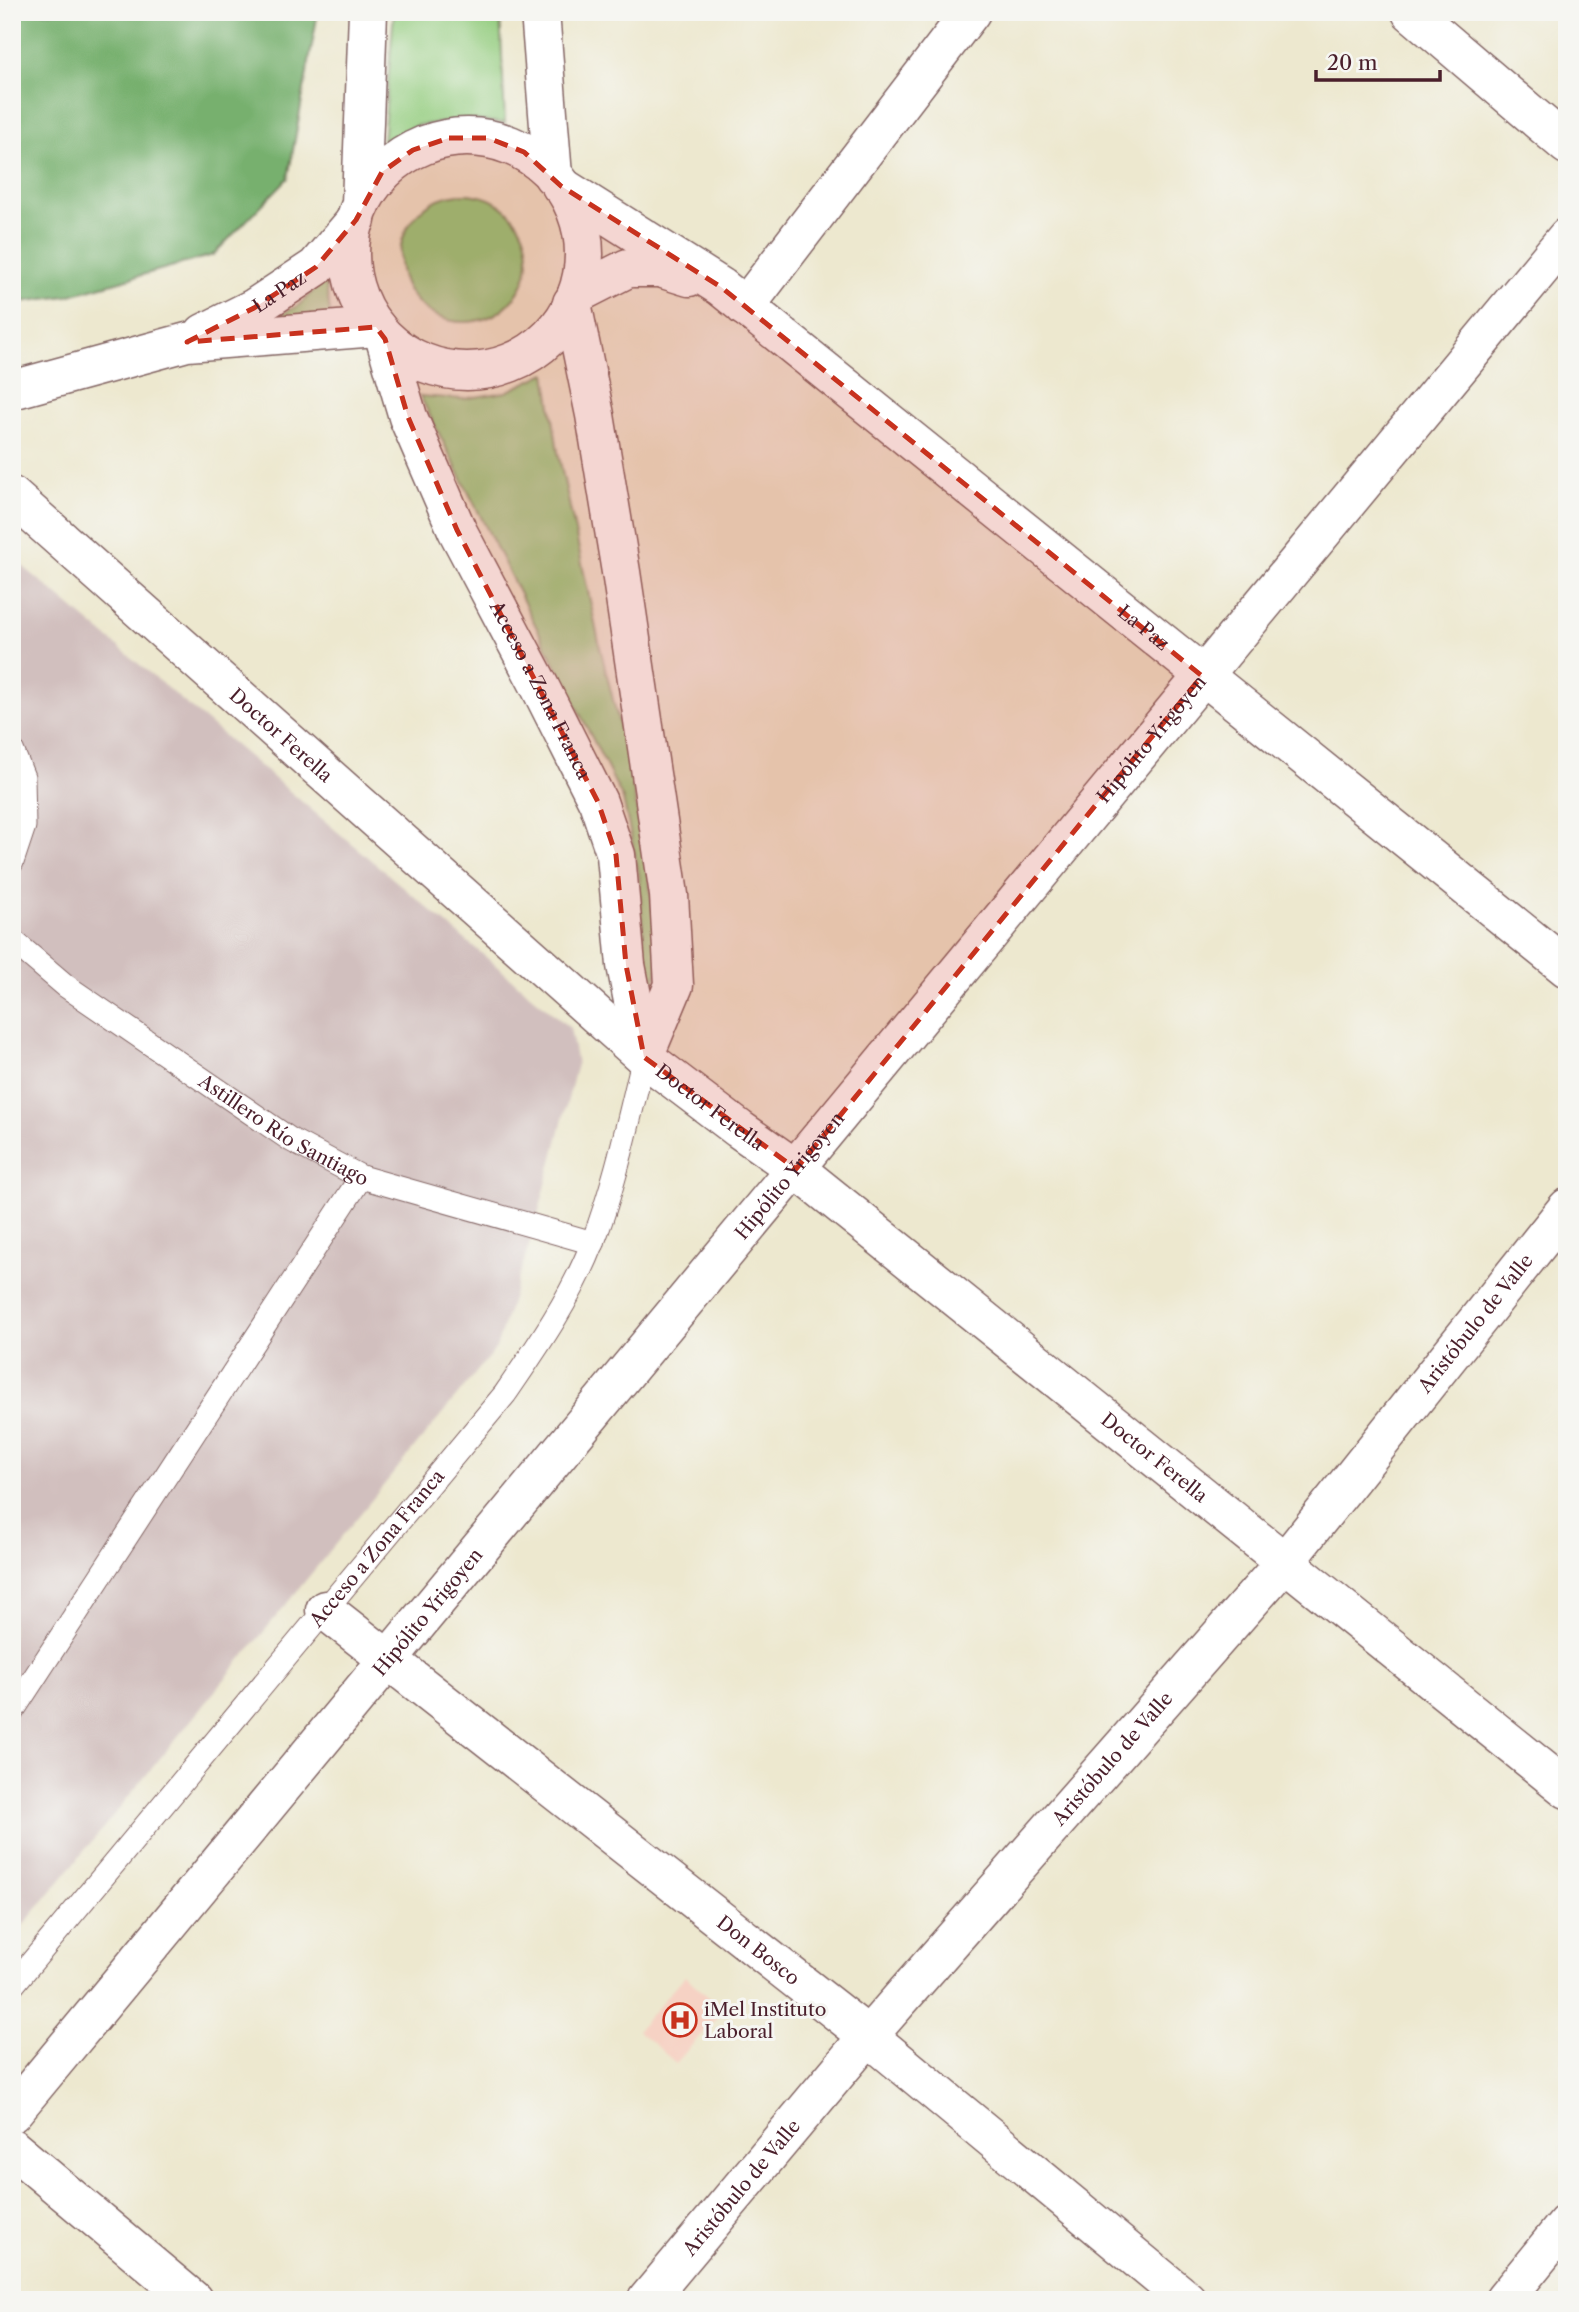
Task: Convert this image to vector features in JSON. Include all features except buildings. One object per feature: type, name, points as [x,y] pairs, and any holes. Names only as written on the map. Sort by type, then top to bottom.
[{"type":"street","points":[[358,212],[382,172],[413,150],[450,138],[488,138],[524,152],[557,181],[568,196],[578,220],[583,245],[583,270],[575,299],[558,328],[529,354],[493,369],[455,371],[417,361],[381,333],[363,310],[351,276],[350,239],[358,212],[368,12]]},
{"type":"street","points":[[540,12],[557,181]]},
{"type":"street","points":[[733,297],[971,12]]},
{"type":"street","points":[[1411,12],[1567,145]]},
{"type":"street","name":"La Paz","points":[[557,181],[733,297],[1567,968]]},
{"type":"street","name":"La Paz","points":[[12,390],[187,342],[254,308],[316,267],[358,212]]},
{"type":"street","name":"Hipólito Yrigoyen","points":[[12,2113],[1567,237]]},
{"type":"street","name":"La Paz","points":[[575,299],[628,268],[660,268],[733,297]]},
{"type":"street","name":"Acceso a Zona Franca","points":[[575,299],[619,559],[669,895],[674,985],[645,1056]]},
{"type":"street","name":"La Paz","points":[[187,342],[381,333]]},
{"type":"street","name":"Acceso a Zona Franca","points":[[381,333],[408,417],[457,530],[598,802],[616,855],[626,965],[645,1056]]},
{"type":"street","name":"Doctor Ferella","points":[[12,496],[645,1056],[739,1129],[796,1169],[1567,1789]]},
{"type":"street","name":"Aristóbulo de Valle","points":[[646,2300],[868,2036],[1284,1563],[1567,1208]]},
{"type":"street","name":"Don Bosco","points":[[325,1610],[868,2036],[1187,2300]]},
{"type":"street","points":[[12,2148],[193,2300]]},
{"type":"street","points":[[1504,2300],[1567,2223]]},
{"type":"lane","points":[[12,750],[23,777],[24,826],[12,862]]},
{"type":"lane","name":"Astillero Río Santiago","points":[[12,940],[66,986],[291,1140],[361,1177],[593,1243]]},
{"type":"lane","name":"Acceso a Zona Franca","points":[[12,1986],[505,1394],[551,1328],[593,1243],[645,1056]]},
{"type":"lane","points":[[12,1712],[361,1177]]},
{"type":"highlighted area","points":[[449,138],[488,138],[524,152],[561,186],[721,287],[1202,676],[796,1169],[644,1057],[626,965],[616,855],[598,802],[457,530],[408,417],[385,339],[376,327],[187,342],[254,308],[316,267],[356,220],[382,172],[413,150]]},
{"type":"shaded area","points":[[12,557],[570,1028],[577,1064],[535,1227],[496,1348],[12,1939]]},
{"type":"shaded area","name":"iMel Instituto Laboral","points":[[685,1976],[723,2010],[676,2063],[637,2030]]},
{"type":"green space","points":[[12,12],[318,12],[288,178],[213,255],[67,296],[12,303]]},
{"type":"green space","points":[[394,12],[500,12],[505,123],[471,120],[418,125],[383,141]]},
{"type":"green space","points":[[464,194],[488,199],[509,213],[523,234],[528,258],[523,282],[509,303],[488,317],[464,322],[440,317],[419,303],[405,282],[400,258],[405,234],[419,213],[440,199]]},
{"type":"green space","points":[[325,279],[331,319],[254,327],[298,306]]},
{"type":"green space","points":[[546,373],[558,452],[600,647],[628,760],[649,878],[659,964],[648,1008],[639,874],[623,799],[420,396],[463,399],[506,392]]},
{"type":"place","name":"iMel Instituto Laboral","points":[[680,2020]]}]
